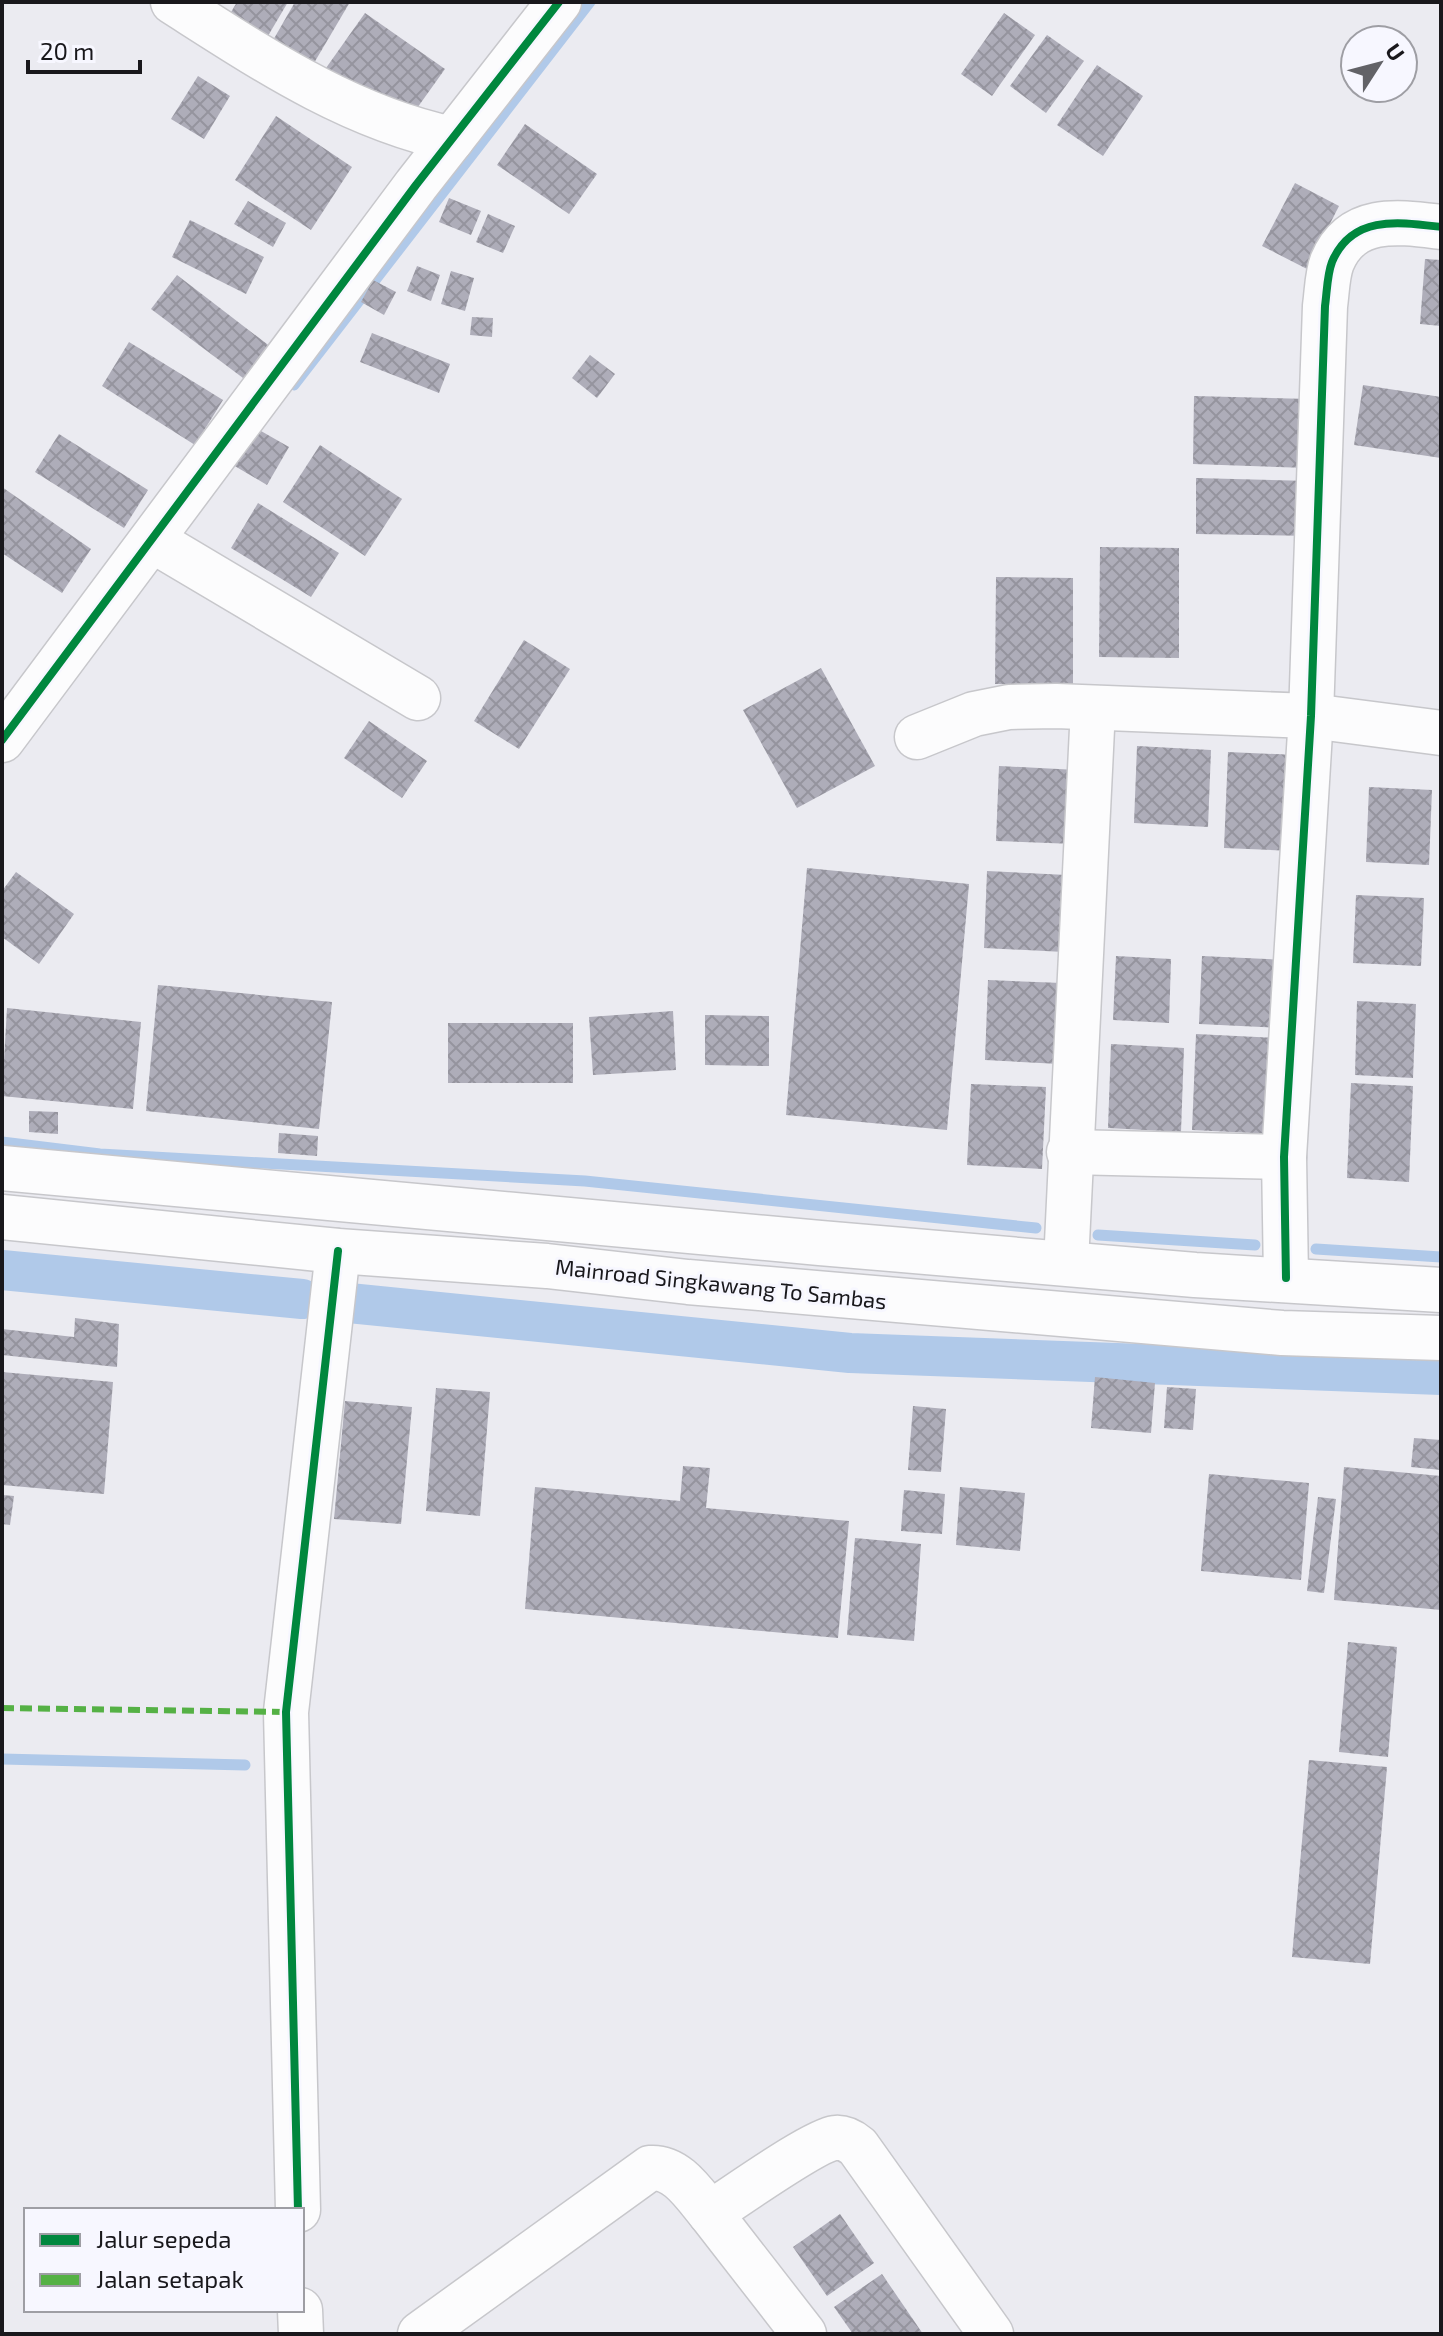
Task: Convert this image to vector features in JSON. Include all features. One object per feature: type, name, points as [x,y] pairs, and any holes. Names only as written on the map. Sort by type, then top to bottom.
[{"type":"main road","points":[[173,2],[325,94],[381,120],[452,139]]},
{"type":"main road","points":[[2,740],[452,139],[559,2]]},
{"type":"main road","points":[[1286,1278],[1284,1157],[1311,716],[1325,306],[1331,263],[1344,243],[1370,226],[1390,220],[1441,227]]},
{"type":"main road","points":[[152,540],[418,698]]},
{"type":"main road","points":[[917,737],[974,714],[1009,707],[1311,716],[1441,733]]},
{"type":"main road","points":[[1066,1263],[1093,708]]},
{"type":"main road","points":[[1069,1152],[1284,1157]]},
{"type":"main road","points":[[2,1168],[1066,1263],[1441,1290]]},
{"type":"main road","name":"Mainroad Singkawang To Sambas","points":[[2,1217],[338,1251],[547,1266],[688,1282],[1282,1333],[1441,1338]]},
{"type":"main road","points":[[547,1266],[555,1218]]},
{"type":"main road","points":[[298,2208],[286,1712],[338,1251]]},
{"type":"main road","points":[[710,2213],[814,2147],[836,2138],[849,2140],[858,2147],[991,2334]]},
{"type":"main road","points":[[420,2334],[650,2168],[662,2167],[681,2179],[710,2213],[804,2334]]},
{"type":"main road","points":[[300,2312],[301,2334]]},
{"type":"building","points":[[237,2],[288,2],[262,46],[224,24]]},
{"type":"building","points":[[295,2],[350,2],[304,80],[264,56]]},
{"type":"building","points":[[365,13],[445,69],[405,125],[326,68]]},
{"type":"building","points":[[1004,13],[1035,35],[992,96],[961,74]]},
{"type":"building","points":[[1047,35],[1084,61],[1046,113],[1010,86]]},
{"type":"building","points":[[1097,65],[1143,96],[1103,156],[1057,125]]},
{"type":"building","points":[[198,76],[230,96],[204,139],[171,119]]},
{"type":"building","points":[[276,116],[352,167],[311,230],[235,180]]},
{"type":"building","points":[[525,124],[597,174],[569,214],[497,165]]},
{"type":"building","points":[[1295,183],[1339,206],[1307,269],[1262,246]]},
{"type":"building","points":[[449,198],[481,211],[471,235],[439,222]]},
{"type":"building","points":[[248,201],[286,223],[273,247],[234,224]]},
{"type":"building","points":[[488,214],[515,226],[503,253],[476,242]]},
{"type":"building","points":[[190,220],[264,257],[246,294],[172,257]]},
{"type":"building","points":[[1425,259],[1441,260],[1441,326],[1420,324]]},
{"type":"building","points":[[417,266],[440,275],[431,301],[407,291]]},
{"type":"building","points":[[451,271],[474,278],[465,311],[441,304]]},
{"type":"building","points":[[177,275],[276,351],[251,384],[151,309]]},
{"type":"building","points":[[373,280],[396,292],[384,315],[361,302]]},
{"type":"building","points":[[472,317],[493,318],[492,337],[470,335]]},
{"type":"building","points":[[372,333],[450,364],[439,393],[360,362]]},
{"type":"building","points":[[129,342],[223,400],[195,445],[102,386]]},
{"type":"building","points":[[590,355],[615,374],[597,398],[572,378]]},
{"type":"building","points":[[1363,385],[1441,397],[1441,458],[1354,445]]},
{"type":"building","points":[[1194,396],[1309,399],[1308,468],[1193,464]]},
{"type":"building","points":[[254,427],[289,447],[267,485],[233,465]]},
{"type":"building","points":[[59,434],[148,490],[124,528],[35,472]]},
{"type":"building","points":[[320,445],[402,499],[365,556],[283,502]]},
{"type":"building","points":[[1196,478],[1312,481],[1311,536],[1196,534]]},
{"type":"building","points":[[2,487],[91,549],[62,593],[2,553]]},
{"type":"building","points":[[258,503],[339,553],[311,597],[231,548]]},
{"type":"building","points":[[1100,547],[1179,548],[1179,658],[1099,657]]},
{"type":"building","points":[[996,577],[1073,578],[1073,685],[995,684]]},
{"type":"building","points":[[524,640],[570,669],[519,749],[474,721]]},
{"type":"building","points":[[821,668],[875,766],[797,808],[743,710]]},
{"type":"building","points":[[369,721],[427,761],[402,798],[344,758]]},
{"type":"building","points":[[1137,746],[1211,750],[1208,827],[1134,823]]},
{"type":"building","points":[[1228,752],[1296,755],[1292,851],[1224,848]]},
{"type":"building","points":[[999,766],[1077,770],[1074,844],[996,841]]},
{"type":"building","points":[[1369,787],[1432,790],[1429,865],[1366,862]]},
{"type":"building","points":[[807,868],[969,884],[947,1130],[786,1115]]},
{"type":"building","points":[[987,871],[1067,875],[1064,952],[984,948]]},
{"type":"building","points":[[16,872],[74,914],[39,964],[2,937],[2,891]]},
{"type":"building","points":[[1356,895],[1424,898],[1421,966],[1353,963]]},
{"type":"building","points":[[1116,956],[1171,959],[1169,1023],[1113,1020]]},
{"type":"building","points":[[1202,956],[1286,960],[1283,1028],[1199,1024]]},
{"type":"building","points":[[988,980],[1062,983],[1059,1064],[985,1060]]},
{"type":"building","points":[[158,985],[332,1002],[319,1129],[146,1111]]},
{"type":"building","points":[[1357,1001],[1416,1004],[1413,1078],[1355,1075]]},
{"type":"building","points":[[7,1008],[141,1022],[133,1109],[2,1096]]},
{"type":"building","points":[[673,1011],[676,1070],[593,1075],[589,1017]]},
{"type":"building","points":[[705,1015],[769,1016],[769,1066],[705,1065]]},
{"type":"building","points":[[448,1023],[573,1023],[573,1083],[448,1083]]},
{"type":"building","points":[[1196,1034],[1278,1038],[1274,1134],[1192,1130]]},
{"type":"building","points":[[1111,1044],[1184,1048],[1181,1132],[1108,1128]]},
{"type":"building","points":[[1351,1083],[1413,1086],[1409,1182],[1347,1178]]},
{"type":"building","points":[[971,1084],[1046,1087],[1042,1169],[967,1165]]},
{"type":"building","points":[[29,1111],[58,1112],[58,1134],[29,1132]]},
{"type":"building","points":[[279,1133],[318,1136],[317,1156],[278,1153]]},
{"type":"building","points":[[75,1318],[119,1324],[117,1367],[2,1355],[2,1329],[74,1337]]},
{"type":"building","points":[[2,1372],[113,1382],[104,1494],[2,1485]]},
{"type":"building","points":[[1095,1377],[1155,1383],[1151,1433],[1091,1428]]},
{"type":"building","points":[[1167,1387],[1196,1389],[1193,1430],[1164,1428]]},
{"type":"building","points":[[436,1388],[490,1392],[480,1516],[426,1511]]},
{"type":"building","points":[[345,1401],[412,1407],[401,1524],[334,1519]]},
{"type":"building","points":[[913,1406],[946,1409],[941,1472],[908,1470]]},
{"type":"building","points":[[1414,1438],[1441,1440],[1441,1470],[1411,1467]]},
{"type":"building","points":[[683,1466],[710,1468],[706,1508],[849,1521],[838,1638],[525,1609],[535,1487],[680,1501]]},
{"type":"building","points":[[1344,1467],[1441,1476],[1441,1610],[1334,1600]]},
{"type":"building","points":[[1209,1474],[1309,1483],[1301,1580],[1201,1571]]},
{"type":"building","points":[[960,1487],[1025,1493],[1020,1551],[956,1545]]},
{"type":"building","points":[[904,1490],[945,1494],[942,1534],[901,1531]]},
{"type":"building","points":[[2,1495],[14,1496],[10,1525],[2,1524]]},
{"type":"building","points":[[1318,1497],[1336,1499],[1324,1593],[1307,1591]]},
{"type":"building","points":[[855,1538],[921,1544],[914,1641],[847,1635]]},
{"type":"building","points":[[1348,1642],[1397,1647],[1388,1757],[1339,1752]]},
{"type":"building","points":[[1309,1760],[1387,1767],[1370,1964],[1292,1957]]},
{"type":"building","points":[[840,2214],[874,2263],[827,2296],[793,2247]]},
{"type":"building","points":[[882,2274],[923,2334],[853,2334],[834,2307]]},
{"type":"waterway","points":[[294,385],[590,2]]},
{"type":"waterway","points":[[2,1142],[100,1154],[585,1181],[1036,1228]]},
{"type":"waterway","points":[[1098,1235],[1255,1245]]},
{"type":"waterway","points":[[1316,1249],[1441,1257]]},
{"type":"waterway","points":[[2,1270],[302,1299]]},
{"type":"waterway","points":[[349,1303],[850,1353],[1441,1375]]},
{"type":"waterway","points":[[2,1759],[245,1765]]},
{"type":"marked path","points":[[2,1708],[286,1712]]},
{"type":"cycle path","points":[[2,740],[416,185],[559,2]]},
{"type":"cycle path","points":[[1286,1278],[1284,1157],[1311,716],[1328,278],[1332,262],[1341,247],[1364,229],[1394,223],[1441,227]]},
{"type":"cycle path","points":[[298,2208],[286,1712],[338,1251]]}]
